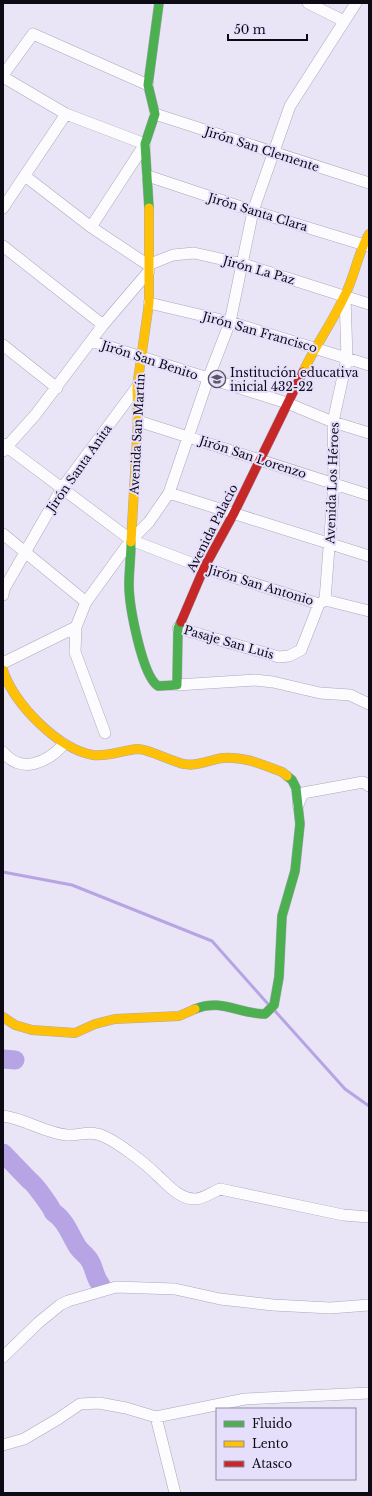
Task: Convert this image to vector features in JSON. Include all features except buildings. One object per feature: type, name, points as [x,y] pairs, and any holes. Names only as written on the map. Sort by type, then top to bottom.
[{"type":"street","points":[[155,114],[148,85],[159,3]]},
{"type":"street","points":[[308,3],[344,21]]},
{"type":"street","points":[[105,733],[75,652],[76,627],[86,602],[131,540],[149,522],[169,493],[208,379],[230,322],[253,211],[275,154],[290,106],[356,3]]},
{"type":"street","points":[[91,227],[145,144],[66,114],[3,76],[33,34],[148,85]]},
{"type":"street","points":[[3,208],[66,114]]},
{"type":"street","name":"Jirón San Clemente","points":[[155,114],[275,154],[369,183]]},
{"type":"street","name":"Avenida San Martín","points":[[131,540],[138,420],[137,387],[150,303],[150,281],[148,268],[150,234],[148,176],[145,144],[155,114]]},
{"type":"street","points":[[4,447],[36,414],[57,388],[103,325],[148,268],[91,227],[25,176]]},
{"type":"street","name":"Jirón Santa Clara","points":[[148,176],[253,211],[367,241]]},
{"type":"street","name":"Avenida Palacio","points":[[177,685],[178,628],[204,568],[234,513],[287,403],[344,296],[367,241]]},
{"type":"street","points":[[3,246],[103,325]]},
{"type":"street","name":"Jirón La Paz","points":[[148,268],[173,255],[194,253],[243,264],[369,304]]},
{"type":"street","name":"Avenida Los Héroes","points":[[322,602],[330,543],[334,483],[333,422],[347,358],[344,296]]},
{"type":"street","name":"Jirón San Francisco","points":[[150,303],[230,322],[316,347],[369,366]]},
{"type":"street","name":"Jirón San Benito","points":[[91,341],[287,403],[333,422],[369,433]]},
{"type":"street","points":[[3,345],[57,388]]},
{"type":"street","name":"Jirón Santa Anita","points":[[3,595],[4,589],[62,488],[137,387]]},
{"type":"street","name":"Jirón San Lorenzo","points":[[138,420],[369,495]]},
{"type":"street","name":"Jirón San Antonio","points":[[4,447],[131,540],[204,568],[322,602],[369,611]]},
{"type":"street","points":[[169,493],[369,556]]},
{"type":"street","points":[[3,534],[86,602]]},
{"type":"street","points":[[131,540],[129,586],[132,612],[146,668],[155,684],[160,687],[255,680],[274,682],[320,693],[350,695],[369,704]]},
{"type":"street","name":"Pasaje San Luis","points":[[178,628],[279,657],[289,656],[301,650],[322,602]]},
{"type":"street","points":[[3,663],[76,627]]},
{"type":"street","points":[[3,670],[6,680],[24,709],[64,744],[93,755],[124,753],[139,749],[186,765],[224,758],[242,758],[266,765],[292,780],[296,788],[300,824],[295,871],[282,916],[279,977],[274,1005],[265,1014],[255,1014],[219,1004],[204,1005],[179,1016],[115,1019],[95,1024],[75,1033],[32,1030],[15,1025],[3,1017]]},
{"type":"street","points":[[3,752],[16,762],[28,765],[47,759],[64,744]]},
{"type":"street","points":[[298,805],[303,793],[363,782],[369,786]]},
{"type":"street","points":[[3,1116],[17,1118],[53,1132],[68,1135],[97,1134],[131,1154],[157,1174],[172,1189],[186,1197],[196,1199],[220,1189],[226,1189],[343,1215],[369,1217]]},
{"type":"street","points":[[3,1357],[13,1349],[38,1323],[60,1305],[80,1297],[116,1287],[176,1290],[220,1299],[273,1305],[330,1308],[369,1305]]},
{"type":"street","points":[[3,1445],[24,1439],[80,1404],[99,1403],[126,1408],[156,1417],[245,1398],[369,1394]]},
{"type":"street","points":[[156,1417],[175,1493]]},
{"type":"waterway","points":[[3,872],[72,885],[212,941],[268,1004]]},
{"type":"waterway","points":[[275,1011],[345,1089],[369,1106]]},
{"type":"waterway","points":[[3,1059],[15,1060]]},
{"type":"waterway","points":[[3,1153],[35,1186],[53,1212],[64,1222],[77,1246],[90,1261],[101,1285]]},
{"type":"traffic: fast","points":[[149,208],[145,144],[155,114],[148,85],[159,3]]},
{"type":"traffic: fast","points":[[131,542],[129,585],[131,608],[142,655],[152,680],[158,686],[177,685],[178,628],[181,622]]},
{"type":"traffic: fast","points":[[195,1009],[213,1005],[265,1014],[274,1005],[279,977],[282,916],[295,871],[300,824],[296,788],[292,780],[287,776]]},
{"type":"traffic: slow","points":[[131,542],[138,421],[137,387],[149,303],[149,208]]},
{"type":"traffic: slow","points":[[303,372],[348,289],[369,234]]},
{"type":"traffic: slow","points":[[3,670],[8,683],[16,696],[39,723],[66,744],[79,751],[99,755],[138,749],[189,765],[223,758],[238,758],[282,772],[287,776]]},
{"type":"traffic: slow","points":[[3,1017],[15,1025],[32,1030],[75,1033],[95,1024],[115,1019],[179,1016],[195,1009]]},
{"type":"traffic: jam","points":[[181,622],[204,568],[234,513],[303,372]]},
{"type":"place","name":"Institución educativa inicial 432-22","points":[[217,379]]}]
